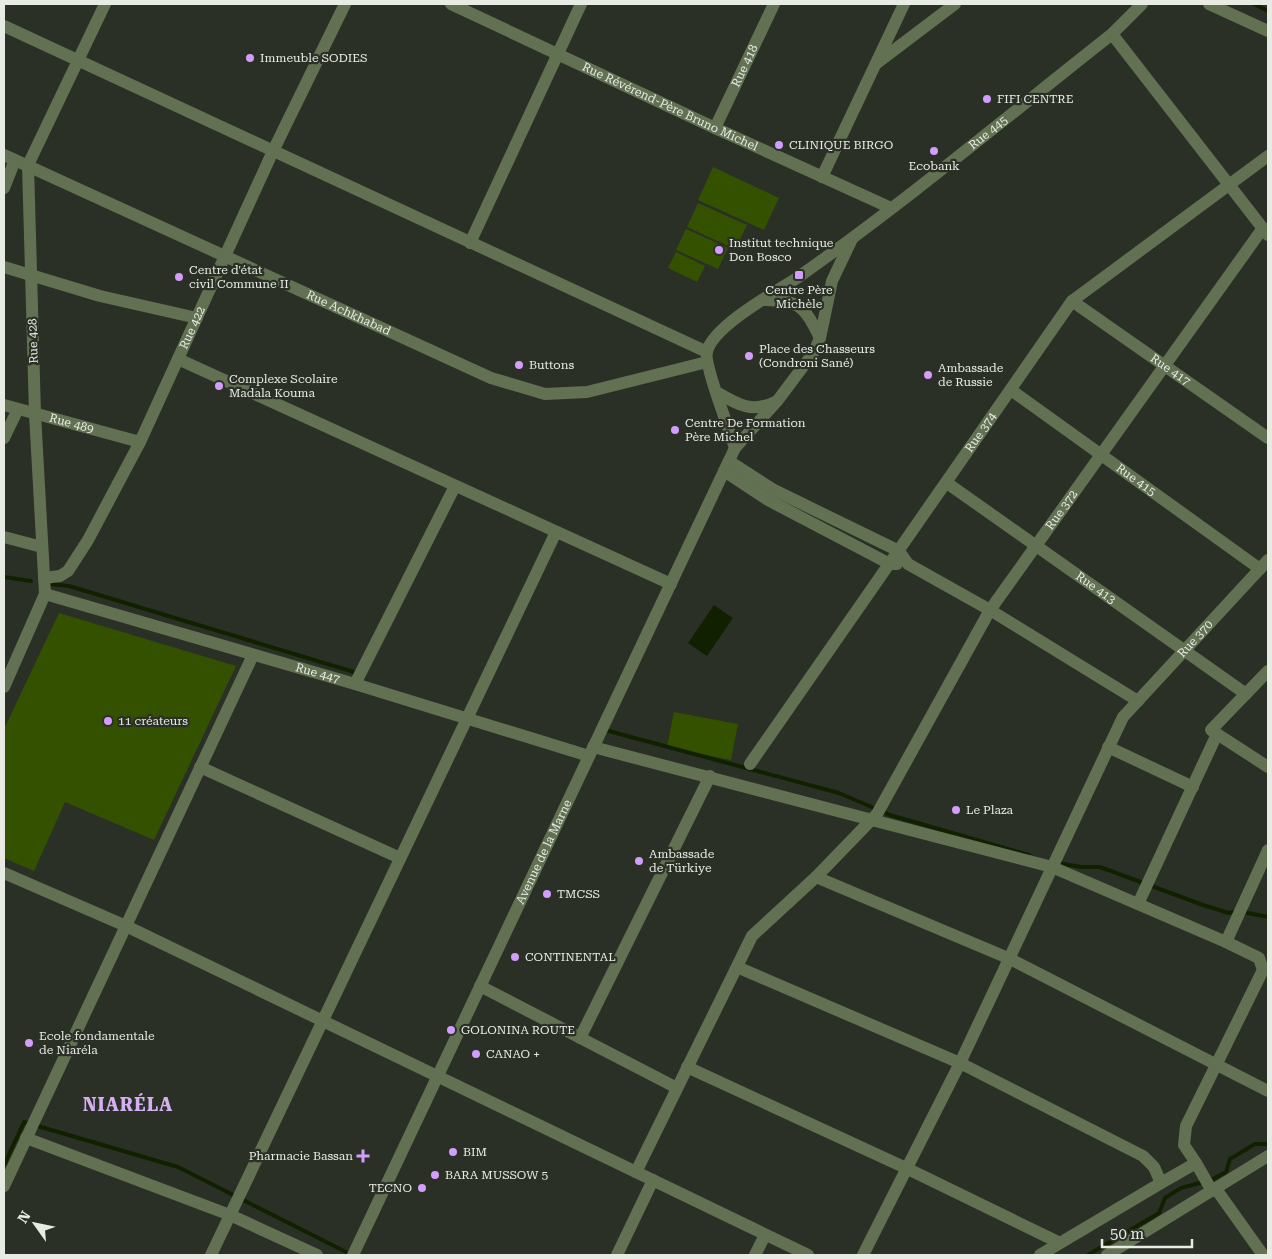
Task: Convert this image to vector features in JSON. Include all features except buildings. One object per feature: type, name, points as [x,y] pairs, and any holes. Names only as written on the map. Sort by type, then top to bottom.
[{"type":"street","name":"Rue 428","points":[[4,687],[45,594],[35,414],[28,165],[105,4]]},
{"type":"street","name":"Rue 422","points":[[44,578],[60,576],[68,571],[77,560],[140,442],[273,151],[344,4]]},
{"type":"street","name":"Rue Révérend-Père Bruno Michel","points":[[451,4],[891,208]]},
{"type":"street","points":[[470,243],[581,4]]},
{"type":"street","name":"Rue 418","points":[[715,128],[774,4]]},
{"type":"street","points":[[822,177],[904,4]]},
{"type":"street","points":[[875,65],[956,4]]},
{"type":"street","name":"Rue 445","points":[[764,300],[852,239],[1112,34],[1142,4]]},
{"type":"street","points":[[1209,4],[1268,31]]},
{"type":"street","points":[[4,26],[470,243],[707,357]]},
{"type":"street","points":[[1112,34],[1266,232]]},
{"type":"street","name":"Rue 374","points":[[750,764],[1072,301],[1268,156]]},
{"type":"street","points":[[4,188],[10,157]]},
{"type":"street","name":"Rue Achkhabad","points":[[10,157],[224,258],[491,378],[545,394],[587,392],[618,386],[707,357]]},
{"type":"street","name":"Rue 372","points":[[636,1172],[752,936],[816,877],[877,813],[990,610],[1165,366],[1266,232]]},
{"type":"street","points":[[718,393],[747,408],[766,406],[778,400],[814,352],[820,338],[832,281],[852,239]]},
{"type":"street","points":[[4,267],[100,296],[197,318]]},
{"type":"street","points":[[735,448],[718,393],[708,373],[707,357],[715,337],[739,315],[764,300],[788,301],[803,309],[820,338]]},
{"type":"street","name":"Rue 417","points":[[1072,301],[1268,438]]},
{"type":"street","points":[[178,360],[670,584]]},
{"type":"street","name":"Rue 415","points":[[1011,390],[1102,455],[1264,565]]},
{"type":"street","name":"Avenue de la Marne","points":[[353,1255],[726,466],[735,448],[778,400]]},
{"type":"street","name":"Rue 489","points":[[4,405],[140,442]]},
{"type":"street","points":[[4,438],[18,409]]},
{"type":"street","points":[[726,466],[898,551],[908,564],[990,610],[1138,701]]},
{"type":"street","points":[[726,466],[768,500],[890,564],[908,564]]},
{"type":"street","name":"Rue 413","points":[[947,483],[1246,694]]},
{"type":"street","points":[[355,684],[455,486]]},
{"type":"street","points":[[211,1255],[556,532]]},
{"type":"street","points":[[4,537],[42,547]]},
{"type":"street","name":"Rue 370","points":[[863,1255],[960,1063],[1123,717],[1264,565]]},
{"type":"street","name":"Rue 447","points":[[45,594],[355,684],[466,719],[591,751],[877,813],[1052,867],[1259,958],[1263,970],[1186,1126],[1184,1145],[1214,1190],[1262,1255]]},
{"type":"street","points":[[4,1186],[253,655]]},
{"type":"street","points":[[1268,671],[1211,730],[1268,767]]},
{"type":"street","points":[[1138,904],[1218,734]]},
{"type":"street","points":[[1108,747],[1193,787]]},
{"type":"street","points":[[200,767],[400,858]]},
{"type":"street","points":[[580,1038],[710,776]]},
{"type":"street","points":[[1226,942],[1268,850]]},
{"type":"street","points":[[4,873],[126,926],[808,1255]]},
{"type":"street","points":[[816,877],[1008,958],[1268,1090]]},
{"type":"street","points":[[737,967],[960,1063],[1143,1156],[1154,1167],[1161,1183]]},
{"type":"street","points":[[480,986],[677,1088]]},
{"type":"street","points":[[687,1067],[906,1168],[1060,1243]]},
{"type":"street","points":[[26,1138],[230,1215],[317,1255]]},
{"type":"street","points":[[1107,1255],[1123,1251],[1268,1156]]},
{"type":"street","points":[[1040,1255],[1196,1163]]},
{"type":"street","points":[[617,1255],[653,1180]]},
{"type":"street","points":[[755,1255],[765,1235]]},
{"type":"green space","points":[[713,167],[779,198],[764,230],[698,200]]},
{"type":"green space","points":[[698,203],[747,225],[735,249],[687,227]]},
{"type":"green space","points":[[686,229],[728,248],[718,269],[676,250]]},
{"type":"green space","points":[[676,252],[705,266],[697,282],[668,268]]},
{"type":"green space","points":[[59,613],[236,666],[154,840],[65,802],[34,871],[4,858],[4,729]]},
{"type":"green space","points":[[674,712],[738,724],[731,760],[667,747]]},
{"type":"shaded area","points":[[714,605],[733,618],[707,656],[688,643]]},
{"type":"waterway","points":[[1254,4],[1268,11]]},
{"type":"waterway","points":[[4,577],[31,581]]},
{"type":"waterway","points":[[50,584],[69,586],[354,672]]},
{"type":"waterway","points":[[605,730],[839,793],[890,815],[1029,855]]},
{"type":"waterway","points":[[1058,863],[1081,867],[1100,867],[1203,905],[1229,913],[1237,911]]},
{"type":"waterway","points":[[1243,912],[1268,917]]},
{"type":"waterway","points":[[4,1165],[24,1122],[178,1167],[352,1255]]},
{"type":"waterway","points":[[1088,1255],[1159,1213],[1165,1198],[1181,1188],[1211,1180],[1226,1172],[1230,1159],[1255,1144],[1268,1144]]},
{"type":"place","name":"Immeuble SODIES","points":[[250,58]]},
{"type":"place","name":"FIFI CENTRE","points":[[987,99]]},
{"type":"place","name":"CLINIQUE BIRGO","points":[[779,145]]},
{"type":"place","name":"Ecobank","points":[[934,151]]},
{"type":"place","name":"Institut technique Don Bosco","points":[[719,250]]},
{"type":"place","name":"Centre Père Michèle","points":[[799,275]]},
{"type":"place","name":"Centre d'état civil Commune II","points":[[179,277]]},
{"type":"place","name":"Place des Chasseurs (Condroni Sané)","points":[[749,356]]},
{"type":"place","name":"Buttons","points":[[519,365]]},
{"type":"place","name":"Ambassade de Russie","points":[[928,375]]},
{"type":"place","name":"Complexe Scolaire Madala Kouma","points":[[219,386]]},
{"type":"place","name":"Centre De Formation Père Michel","points":[[675,430]]},
{"type":"place","name":"11 créateurs","points":[[108,721]]},
{"type":"place","name":"Le Plaza","points":[[956,810]]},
{"type":"place","name":"Ambassade de Türkiye","points":[[639,861]]},
{"type":"place","name":"TMCSS","points":[[547,894]]},
{"type":"place","name":"CONTINENTAL","points":[[515,957]]},
{"type":"place","name":"GOLONINA ROUTE","points":[[451,1030]]},
{"type":"place","name":"Ecole fondamentale de Niaréla","points":[[29,1043]]},
{"type":"place","name":"CANAO +","points":[[476,1054]]},
{"type":"place","name":"BIM","points":[[453,1152]]},
{"type":"place","name":"Pharmacie Bassan","points":[[363,1156]]},
{"type":"place","name":"BARA MUSSOW 5","points":[[435,1175]]},
{"type":"place","name":"TECNO","points":[[422,1188]]},
{"type":"district","name":"NIARÉLA","points":[[128,1105]]}]
